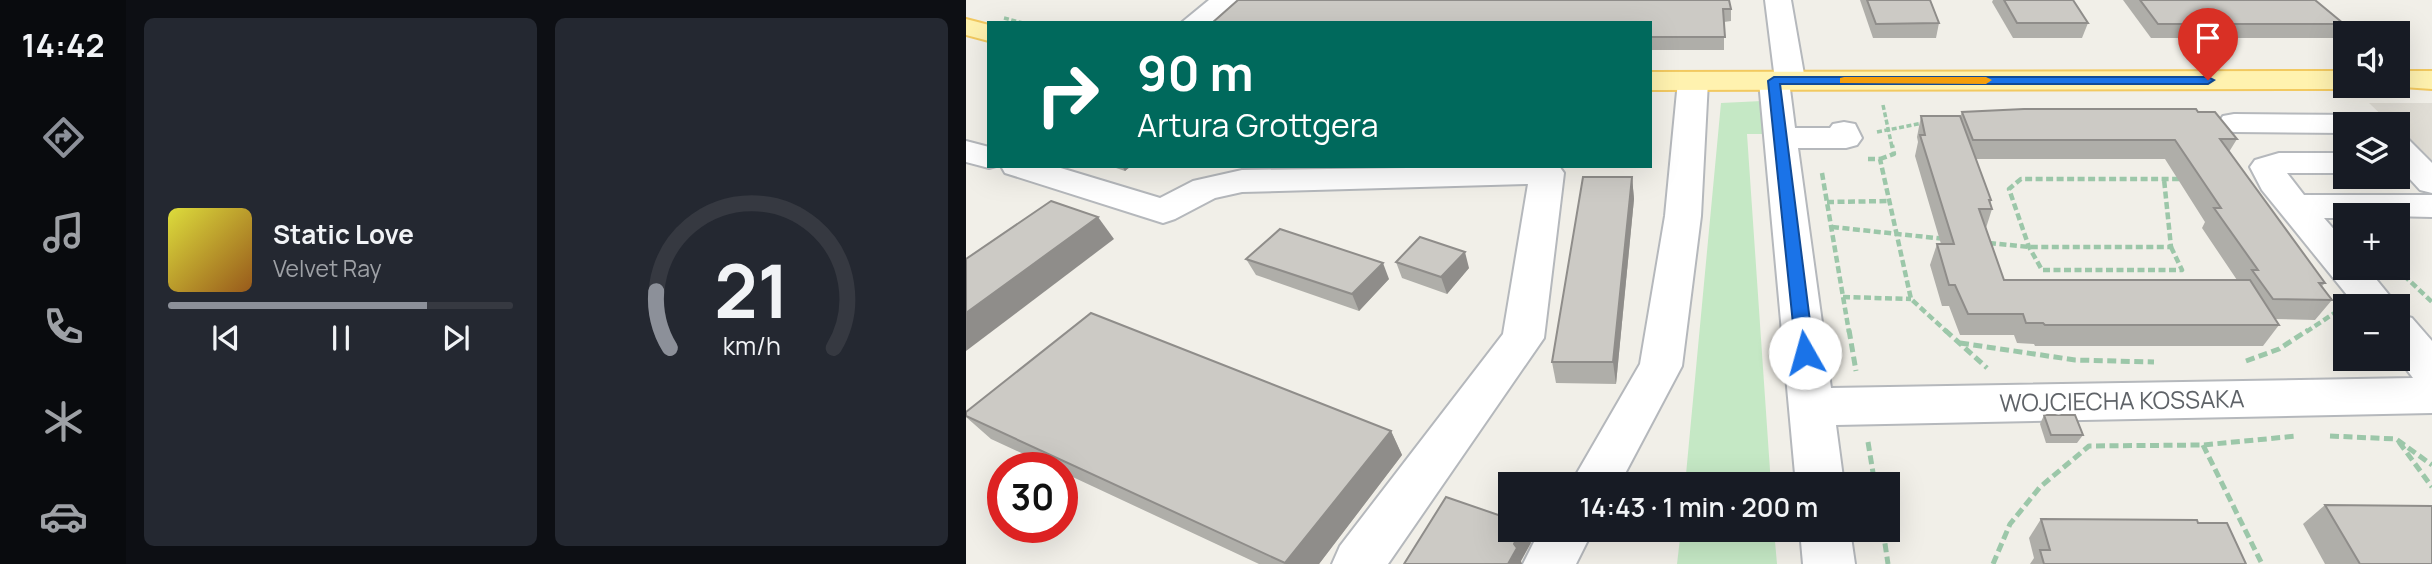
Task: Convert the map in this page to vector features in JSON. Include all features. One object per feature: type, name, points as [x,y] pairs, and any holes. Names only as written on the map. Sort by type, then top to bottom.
[{"type":"main road","points":[[966,27],[987,32]]},
{"type":"main road","points":[[1652,81],[2333,80]]},
{"type":"main road","points":[[2410,80],[2432,80]]},
{"type":"street","points":[[1197,21],[1225,0]]},
{"type":"street","points":[[1778,0],[1782,81],[1780,138],[1818,472]]},
{"type":"street","points":[[1601,472],[1661,366],[1683,216],[1693,81]]},
{"type":"street","points":[[2234,123],[2333,124]]},
{"type":"street","points":[[1780,138],[1846,138],[1856,141]]},
{"type":"street","points":[[966,150],[987,157]]},
{"type":"street","points":[[2333,163],[2271,164],[2267,167],[2268,173],[2333,253]]},
{"type":"street","points":[[1023,168],[1163,211],[1244,173],[1547,173],[1523,338],[1358,564]]},
{"type":"street","points":[[2285,195],[2432,206]]},
{"type":"street","points":[[2356,280],[2368,294]]},
{"type":"street","points":[[2410,344],[2432,371]]},
{"type":"street","name":"WOJCIECHA KOSSAKA","points":[[1811,407],[2432,395]]},
{"type":"street","points":[[1549,564],[1561,542]]},
{"type":"street","points":[[1826,542],[1829,564]]},
{"type":"path","points":[[1880,159],[1894,154],[1881,97]]},
{"type":"path","points":[[1856,141],[1890,129],[1924,123]]},
{"type":"path","points":[[1856,141],[1880,159],[1911,299],[2010,390],[2018,402]]},
{"type":"path","points":[[2164,179],[2171,247],[2182,270],[2042,270],[2029,247],[2009,189],[2021,180],[2164,179],[2192,179]]},
{"type":"path","points":[[1827,202],[1890,201]]},
{"type":"path","points":[[1832,227],[1952,240]]},
{"type":"path","points":[[1977,242],[2029,247],[2171,247]]},
{"type":"path","points":[[2409,280],[2432,302]]},
{"type":"path","points":[[1843,297],[1911,299]]},
{"type":"path","points":[[2241,363],[2279,349],[2333,315]]},
{"type":"path","points":[[1960,343],[2075,360],[2158,362]]},
{"type":"path","points":[[2328,435],[2396,439],[2432,465]]},
{"type":"path","points":[[1993,564],[2010,524],[2040,487],[2089,446],[2203,445],[2300,436]]},
{"type":"path","points":[[2396,439],[2432,487]]},
{"type":"path","points":[[2203,445],[2262,564]]},
{"type":"path","points":[[1885,542],[1888,564]]},
{"type":"shaded area","points":[[2369,103],[2432,103],[2432,164],[2410,143],[2410,112],[2378,112]]},
{"type":"green space","points":[[1762,101],[1765,134],[1747,134],[1770,472],[1686,472],[1721,103]]},
{"type":"green space","points":[[1680,542],[1775,542],[1777,564],[1677,564]]},
{"type":"building","points":[[1238,0],[1729,0],[1731,9],[1723,9],[1725,37],[1652,37],[1652,21],[1214,21]]},
{"type":"building","points":[[1867,0],[1930,0],[1939,23],[1876,24]]},
{"type":"building","points":[[2004,0],[2073,0],[2088,23],[2017,23]]},
{"type":"building","points":[[2140,0],[2315,0],[2340,21],[2333,21],[2333,24],[2158,24]]},
{"type":"building","points":[[2024,109],[2196,109],[2198,112],[2215,112],[2237,139],[2220,139],[2325,283],[2319,283],[2332,300],[2273,299],[2252,270],[2258,270],[2214,208],[2221,208],[2175,140],[1973,140],[1962,112]]},
{"type":"building","points":[[1921,116],[1960,116],[1991,200],[1992,209],[1979,209],[2004,280],[2250,280],[2279,325],[2045,325],[2026,323],[2023,314],[1968,314],[1955,285],[1949,285],[1937,244],[1954,244],[1920,135],[1925,135]]},
{"type":"building","points":[[1583,177],[1632,177],[1613,362],[1552,362]]},
{"type":"building","points":[[1051,201],[1098,217],[966,313],[966,259]]},
{"type":"building","points":[[1280,229],[1383,263],[1352,294],[1246,259]]},
{"type":"building","points":[[1420,237],[1465,252],[1441,277],[1396,262]]},
{"type":"building","points":[[1091,313],[1391,431],[1285,563],[1078,468],[1078,452],[1044,452],[966,416],[966,412]]},
{"type":"building","points":[[2044,415],[2075,415],[2083,435],[2051,435]]},
{"type":"building","points":[[1446,497],[1498,515],[1498,542],[1515,542],[1517,548],[1508,564],[1404,564]]},
{"type":"building","points":[[2325,505],[2432,506],[2432,564],[2360,564]]},
{"type":"building","points":[[2041,519],[2197,520],[2198,523],[2227,523],[2246,564],[2044,564],[2040,550],[2050,550]]},
{"type":"slow traffic","points":[[1844,80],[1986,80]]},
{"type":"route","points":[[1805,353],[1774,81],[2208,80]]}]
